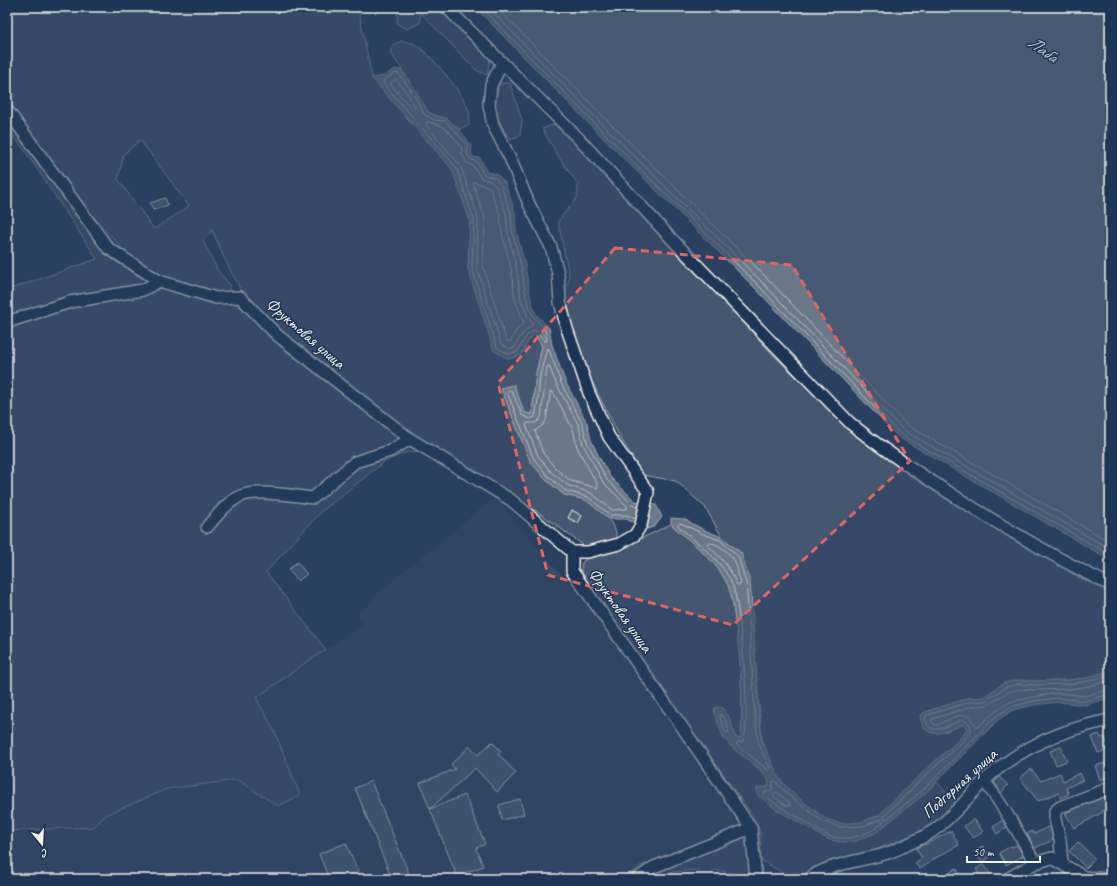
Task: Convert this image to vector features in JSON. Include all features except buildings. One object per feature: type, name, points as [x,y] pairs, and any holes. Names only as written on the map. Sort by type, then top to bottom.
[{"type":"street","points":[[446,7],[579,139],[667,234],[850,423],[884,450],[919,474],[991,519],[1036,546],[1110,585]]},
{"type":"street","points":[[502,63],[491,85],[489,105],[493,125],[510,158],[529,204],[551,247],[558,273],[560,302],[567,328],[589,393],[609,436],[648,492],[640,525],[635,535],[619,544],[588,552],[572,552]]},
{"type":"street","name":"Фруктовая улица","points":[[7,110],[108,248],[159,282],[216,298],[240,297],[277,335],[410,439],[511,500],[572,552],[572,570],[751,828],[756,879]]},
{"type":"street","points":[[7,322],[70,302],[144,290],[159,282]]},
{"type":"street","points":[[206,527],[229,503],[242,495],[262,493],[312,498],[355,462],[390,451],[410,439]]},
{"type":"street","name":"Подгорная улица","points":[[809,879],[813,875],[841,865],[882,855],[933,831],[1002,765],[1028,747],[1052,736],[1090,724],[1110,720]]},
{"type":"street","points":[[984,781],[1022,839],[1035,863]]},
{"type":"street","points":[[1062,863],[1055,811],[1060,807],[1110,788]]},
{"type":"street","points":[[637,879],[654,867],[751,828]]},
{"type":"street","points":[[1007,879],[1035,863],[1052,858],[1084,878],[1107,879]]},
{"type":"highlighted area","points":[[615,248],[792,265],[910,461],[733,625],[548,575],[498,383]]},
{"type":"shaded area","points":[[7,7],[358,7],[372,78],[452,169],[470,220],[468,269],[521,355],[529,340],[535,334],[542,346],[536,374],[532,415],[524,412],[514,385],[501,388],[522,441],[545,479],[564,495],[586,500],[600,511],[609,519],[616,532],[616,540],[587,548],[541,514],[382,413],[271,322],[244,296],[225,260],[212,230],[203,241],[218,271],[231,286],[227,292],[208,292],[162,278],[133,260],[80,202],[7,103]],"holes":[[[140,140],[189,206],[154,229],[118,179],[124,154]]]},
{"type":"shaded area","points":[[398,7],[439,7],[490,59],[487,75],[476,70],[421,13],[420,23],[407,29],[397,24]]},
{"type":"shaded area","points":[[402,41],[415,44],[429,56],[446,75],[466,105],[469,114],[469,125],[459,129],[446,118],[436,116],[428,112],[390,52],[394,44]]},
{"type":"shaded area","points":[[501,83],[510,83],[522,120],[520,136],[509,139],[497,117],[494,98]]},
{"type":"shaded area","points":[[7,118],[112,259],[131,271],[152,281],[142,288],[7,319],[7,290],[97,259],[23,148],[7,129]]},
{"type":"shaded area","points":[[555,124],[587,153],[701,275],[773,355],[825,404],[1026,545],[1078,577],[1110,592],[1110,670],[1087,678],[1034,681],[1018,680],[1004,683],[984,697],[969,698],[925,712],[920,716],[926,730],[931,733],[943,732],[964,724],[967,729],[960,739],[879,815],[862,822],[840,824],[824,818],[791,792],[778,777],[762,741],[756,667],[741,553],[722,537],[705,507],[676,481],[643,475],[620,437],[592,382],[576,337],[565,302],[569,275],[558,221],[577,198],[578,184],[560,159],[542,129]]},
{"type":"shaded area","points":[[159,287],[213,303],[232,303],[242,306],[286,351],[325,379],[397,436],[395,443],[377,451],[356,465],[410,447],[422,451],[407,452],[384,462],[322,511],[266,572],[326,650],[256,698],[274,730],[300,795],[278,806],[238,780],[167,789],[106,815],[94,827],[7,831],[7,328],[76,307],[128,298]],"holes":[[[354,466],[334,488],[317,501],[232,497],[311,494]]]},
{"type":"shaded area","points":[[495,497],[619,643],[741,827],[731,833],[641,866],[624,879],[7,879],[7,831],[94,827],[106,815],[167,789],[238,780],[278,806],[300,795],[274,730],[256,698],[364,624],[358,613],[373,602],[372,597]]},
{"type":"shaded area","points":[[671,524],[715,564],[728,586],[733,604],[739,649],[742,723],[741,738],[735,738],[729,717],[724,739],[764,775],[769,781],[768,788],[816,833],[830,840],[844,842],[875,833],[937,782],[956,804],[940,819],[915,834],[860,856],[817,868],[800,879],[793,879],[761,860],[760,832],[753,816],[661,686],[598,601],[581,570],[582,562],[593,555],[618,550]]},
{"type":"shaded area","points":[[741,827],[748,843],[752,879],[742,879],[738,875],[722,871],[697,870],[672,872],[654,879],[624,879],[640,866],[731,833]]},
{"type":"water","name":"Лаба","points":[[475,7],[1110,7],[1110,560],[898,437],[754,287],[598,133]]},
{"type":"water","points":[[395,69],[401,70],[416,91],[428,112],[436,116],[446,118],[459,129],[472,146],[471,152],[473,157],[480,158],[487,172],[497,174],[505,183],[515,212],[516,230],[525,265],[530,296],[536,314],[549,328],[552,345],[565,381],[587,423],[591,440],[611,478],[635,501],[656,505],[662,517],[655,526],[648,529],[626,519],[609,519],[586,500],[565,495],[545,479],[530,461],[501,388],[514,385],[524,412],[532,415],[536,374],[542,346],[535,334],[529,340],[521,355],[509,359],[494,351],[468,269],[470,220],[452,169],[372,78],[384,76]]},
{"type":"water","points":[[671,518],[684,519],[704,530],[722,537],[741,553],[750,582],[762,741],[778,777],[791,792],[824,818],[840,824],[862,822],[879,815],[923,772],[960,739],[967,729],[963,724],[943,732],[931,733],[926,730],[920,716],[925,712],[969,698],[984,697],[1004,683],[1018,680],[1034,681],[1087,678],[1110,670],[1110,698],[1086,705],[1059,702],[1034,705],[1013,710],[998,720],[924,794],[875,833],[856,841],[844,842],[830,840],[777,810],[757,794],[757,788],[768,787],[769,781],[761,770],[736,751],[724,739],[714,712],[715,707],[723,708],[729,717],[736,738],[741,738],[742,723],[740,664],[731,594],[726,581],[715,564],[671,524]]}]
